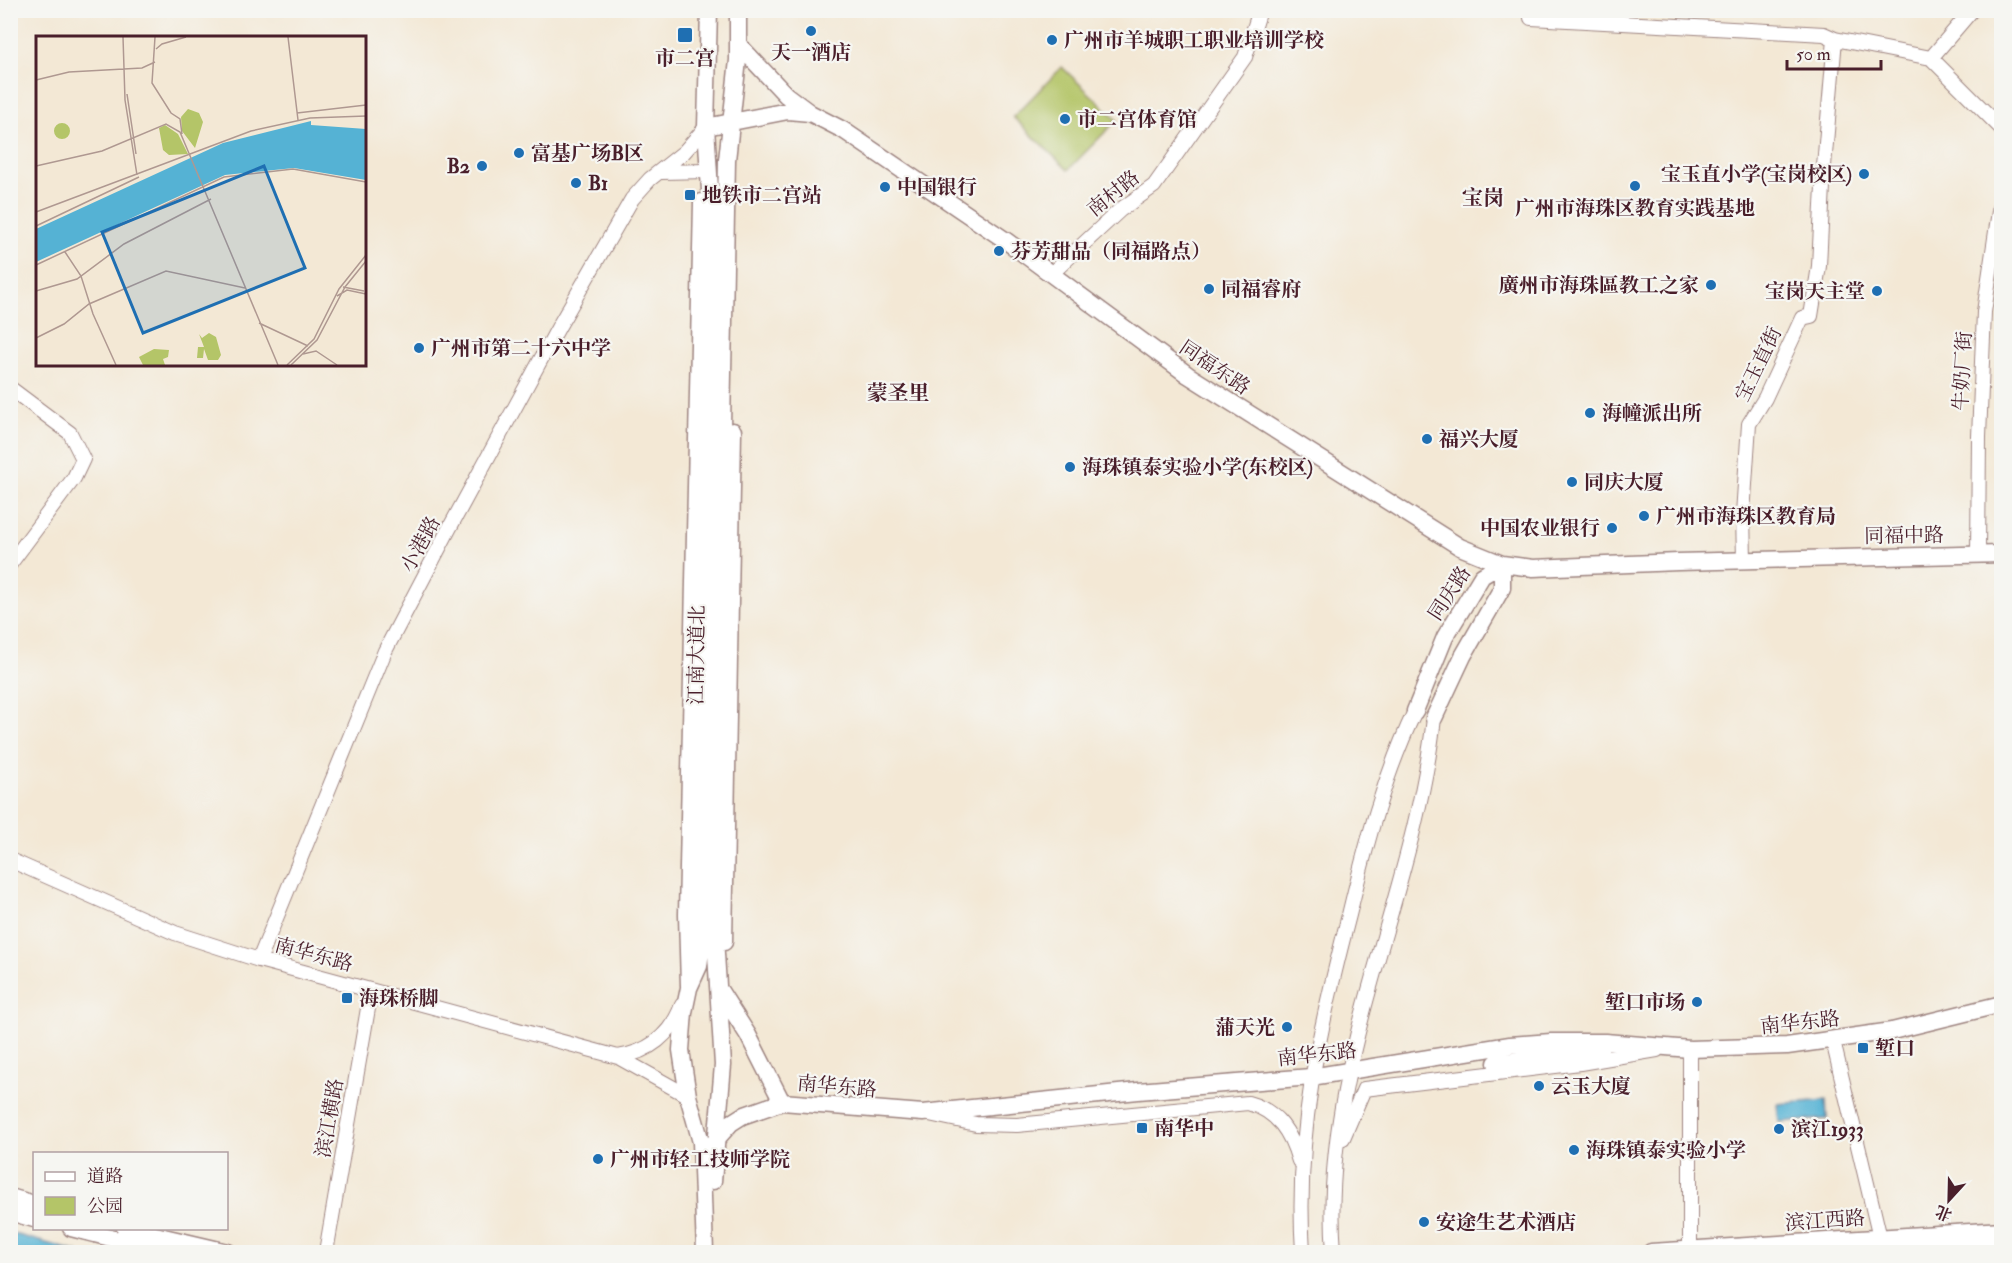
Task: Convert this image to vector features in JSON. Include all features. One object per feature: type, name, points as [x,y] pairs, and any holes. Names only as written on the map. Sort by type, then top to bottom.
[{"type":"main road","name":"江南大道北","points":[[708,1189],[701,1142],[688,1096],[681,1041],[689,988],[699,966],[702,942],[700,858],[712,289],[712,222],[707,171],[706,126],[709,10]]},
{"type":"main road","name":"江南大道北","points":[[708,1189],[722,1088],[720,998],[713,938],[713,843],[727,160],[730,121],[735,96],[738,10]]},
{"type":"main road","points":[[738,44],[786,95],[810,113]]},
{"type":"main road","name":"同福东路","points":[[706,126],[788,111],[810,113],[867,146],[1051,274],[1188,375],[1460,547],[1502,564],[1545,568],[1740,560]]},
{"type":"main road","points":[[689,988],[687,915],[700,216],[707,171]]},
{"type":"main road","name":"同福中路","points":[[1740,560],[2001,554]]},
{"type":"main road","name":"同庆路","points":[[1415,711],[1431,667],[1460,612],[1482,576],[1502,564]]},
{"type":"main road","name":"同庆路","points":[[1434,718],[1481,623],[1502,588],[1502,564]]},
{"type":"main road","points":[[1460,612],[1481,623]]},
{"type":"main road","points":[[700,858],[709,963],[720,998],[748,1035],[782,1102]]},
{"type":"main road","name":"南华东路","points":[[715,1141],[731,1123],[742,1116],[782,1102],[923,1113],[1248,1082],[1311,1077],[1349,1079],[1510,1045],[1605,1042],[1690,1049],[1777,1047],[1833,1041],[1933,1022],[2001,1004]]},
{"type":"main road","points":[[1497,1063],[1572,1053],[1665,1048]]},
{"type":"main road","points":[[705,1252],[708,1189]]},
{"type":"main road","points":[[708,1189],[714,1252]]},
{"type":"main road","points":[[10,1197],[33,1204]]},
{"type":"main road","points":[[10,1212],[33,1219]]},
{"type":"main road","points":[[79,1230],[166,1252]]},
{"type":"main road","points":[[134,1230],[228,1252]]},
{"type":"main road","name":"滨江西路","points":[[1651,1252],[2001,1230]]},
{"type":"main road","name":"滨江西路","points":[[1857,1252],[2001,1242]]},
{"type":"street","name":"南村路","points":[[1051,274],[1120,210],[1154,186],[1245,57],[1260,10]]},
{"type":"street","points":[[1931,57],[1972,10]]},
{"type":"street","points":[[1531,18],[1824,34],[1835,39],[1931,57],[2001,129]]},
{"type":"street","name":"宝玉直街","points":[[1740,560],[1749,424],[1765,398],[1802,318],[1811,316],[1819,266],[1824,165],[1835,39]]},
{"type":"street","name":"小港路","points":[[259,960],[385,651],[559,326],[624,212],[640,189],[684,153],[706,126]]},
{"type":"street","points":[[661,172],[707,171]]},
{"type":"street","name":"牛奶厂街","points":[[1978,555],[1978,437],[1984,312],[2001,191]]},
{"type":"street","points":[[10,388],[70,433],[83,459],[74,478],[10,564]]},
{"type":"street","points":[[1303,1252],[1304,1121],[1311,1077],[1365,850],[1387,776],[1415,711]]},
{"type":"street","points":[[1334,1252],[1332,1169],[1349,1079],[1377,958],[1426,783],[1434,718]]},
{"type":"street","name":"南华东路","points":[[10,860],[175,933],[259,960],[618,1057],[688,1096]]},
{"type":"street","points":[[618,1057],[634,1054],[655,1044],[666,1034],[680,1011],[689,988]]},
{"type":"street","name":"滨江横路","points":[[326,1252],[371,991]]},
{"type":"street","points":[[1833,1041],[1880,1238]]},
{"type":"street","points":[[1349,1079],[1364,1089],[1580,1063],[1665,1048]]},
{"type":"street","points":[[1689,1251],[1690,1049]]},
{"type":"street","points":[[1196,1108],[1248,1082]]},
{"type":"street","points":[[1332,1169],[1354,1107],[1364,1089]]},
{"type":"street","points":[[923,1113],[976,1124],[1017,1125],[1238,1102],[1266,1109],[1286,1128],[1302,1172]]},
{"type":"green space","name":"市二宫体育馆","points":[[1062,67],[1117,120],[1068,170],[1013,117]]},
{"type":"water","points":[[1826,1100],[1827,1119],[1779,1122],[1777,1104]]},
{"type":"water","points":[[11,1233],[78,1252],[11,1252]]},
{"type":"place","name":"天一酒店","points":[[811,31]]},
{"type":"place","name":"市二宫","points":[[685,35]]},
{"type":"place","name":"广州市羊城职工职业培训学校","points":[[1052,40]]},
{"type":"place","name":"市二宫体育馆","points":[[1065,119]]},
{"type":"place","name":"富基广场B区","points":[[519,153]]},
{"type":"place","name":"B2","points":[[482,166]]},
{"type":"place","name":"宝玉直小学(宝岗校区)","points":[[1864,174]]},
{"type":"place","name":"B1","points":[[576,183]]},
{"type":"place","name":"广州市海珠区教育实践基地","points":[[1635,186]]},
{"type":"place","name":"中国银行","points":[[885,187]]},
{"type":"place","name":"地铁市二宫站","points":[[690,195]]},
{"type":"place","name":"芬芳甜品（同福路点）","points":[[999,251]]},
{"type":"place","name":"廣州市海珠區教工之家","points":[[1711,285]]},
{"type":"place","name":"同福睿府","points":[[1209,289]]},
{"type":"place","name":"宝岗天主堂","points":[[1877,291]]},
{"type":"place","name":"广州市第二十六中学","points":[[419,348]]},
{"type":"place","name":"海幢派出所","points":[[1590,413]]},
{"type":"place","name":"福兴大厦","points":[[1427,439]]},
{"type":"place","name":"海珠镇泰实验小学(东校区)","points":[[1070,467]]},
{"type":"place","name":"同庆大厦","points":[[1572,482]]},
{"type":"place","name":"广州市海珠区教育局","points":[[1644,516]]},
{"type":"place","name":"中国农业银行","points":[[1612,528]]},
{"type":"place","name":"海珠桥脚","points":[[347,998]]},
{"type":"place","name":"堑口市场","points":[[1697,1002]]},
{"type":"place","name":"蒲天光","points":[[1287,1027]]},
{"type":"place","name":"堑口","points":[[1863,1048]]},
{"type":"place","name":"云玉大廈","points":[[1539,1086]]},
{"type":"place","name":"南华中","points":[[1142,1128]]},
{"type":"place","name":"滨江1933","points":[[1779,1129]]},
{"type":"place","name":"海珠镇泰实验小学","points":[[1574,1150]]},
{"type":"place","name":"广州市轻工技师学院","points":[[598,1159]]},
{"type":"place","name":"安途生艺术酒店","points":[[1424,1222]]},
{"type":"district","name":"宝岗","points":[[1483,198]]},
{"type":"district","name":"蒙圣里","points":[[898,393]]}]
